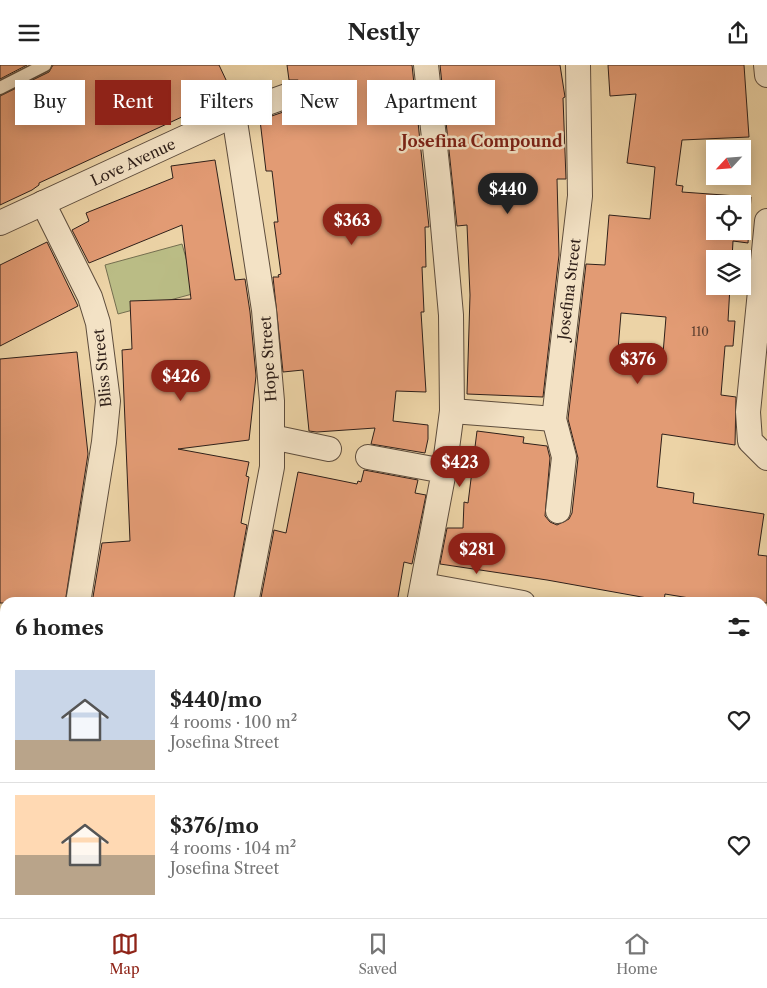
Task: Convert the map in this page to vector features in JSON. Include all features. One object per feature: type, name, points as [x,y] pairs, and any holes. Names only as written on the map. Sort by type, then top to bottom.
[{"type":"street","points":[[426,65],[451,315],[452,411],[444,471],[421,594],[455,597]]},
{"type":"street","name":"Josefina Street","points":[[558,511],[564,457],[554,419],[580,196],[578,65]]},
{"type":"street","points":[[766,65],[767,75]]},
{"type":"street","name":"Love Avenue","points":[[0,223],[212,125]]},
{"type":"street","name":"Hope Street","points":[[236,125],[264,310],[272,401],[272,467],[247,597]]},
{"type":"street","name":"Bliss Street","points":[[43,203],[90,297],[98,323],[108,401],[104,442],[79,597]]},
{"type":"street","points":[[767,221],[748,412],[750,441],[767,459]]},
{"type":"street","points":[[452,411],[554,419]]},
{"type":"street","points":[[272,437],[329,449]]},
{"type":"street","points":[[368,457],[444,471]]},
{"type":"lane","points":[[0,88],[45,65]]},
{"type":"green space","points":[[182,244],[196,293],[118,314],[105,265]]},
{"type":"building","points":[[0,65],[27,65],[0,79]]},
{"type":"building","points":[[53,65],[219,65],[226,80],[181,80],[181,117],[171,122],[171,80],[95,80],[95,125],[165,125],[39,183],[32,190],[0,205],[0,96],[15,89],[15,125],[85,125],[85,80],[33,80],[49,72]]},
{"type":"building","points":[[287,65],[412,65],[414,80],[367,80],[367,125],[418,125],[429,227],[425,227],[426,267],[422,267],[424,312],[421,312],[426,392],[396,391],[393,421],[428,425],[425,453],[371,444],[375,428],[309,431],[303,370],[283,372],[273,277],[279,277],[278,275],[281,274],[274,222],[278,222],[272,171],[266,171],[261,125],[272,125],[272,116],[282,112],[282,125],[357,125],[357,80],[289,80]]},
{"type":"building","points":[[440,65],[560,65],[565,97],[563,98],[566,179],[557,179],[559,255],[543,397],[467,394],[470,295],[467,225],[457,226],[446,125],[495,125],[495,80],[442,80]]},
{"type":"building","points":[[608,65],[744,65],[749,137],[682,140],[676,185],[683,186],[682,192],[723,195],[706,195],[706,240],[748,240],[748,243],[733,241],[732,250],[706,250],[706,295],[729,295],[728,321],[735,321],[733,346],[725,346],[721,395],[736,397],[735,445],[662,434],[657,487],[694,493],[693,503],[764,514],[758,555],[767,556],[767,597],[683,597],[665,594],[665,597],[642,597],[440,564],[447,528],[463,528],[464,502],[468,503],[477,431],[524,437],[523,443],[547,446],[550,458],[545,516],[550,522],[557,525],[569,519],[572,513],[578,458],[568,419],[586,264],[605,265],[609,215],[650,219],[655,167],[627,163],[636,94],[610,96]],"holes":[[[621,313],[666,317],[662,366],[617,362]]]},
{"type":"building","points":[[215,160],[235,280],[245,279],[250,312],[256,376],[249,440],[178,449],[249,462],[246,476],[249,477],[241,523],[247,525],[234,597],[93,597],[102,543],[130,541],[122,350],[132,349],[130,301],[191,299],[182,225],[89,263],[72,230],[89,221],[86,213],[173,178],[171,166]]},
{"type":"building","points":[[47,242],[78,306],[0,346],[0,265]]},
{"type":"building","points":[[77,352],[88,454],[66,597],[0,597],[0,359]]},
{"type":"building","points":[[364,470],[418,480],[415,493],[426,495],[412,564],[404,562],[398,597],[261,597],[274,530],[286,533],[298,472],[357,484],[358,481],[361,482]]},
{"type":"district","name":"Josefina Compound","points":[[482,141]]}]
